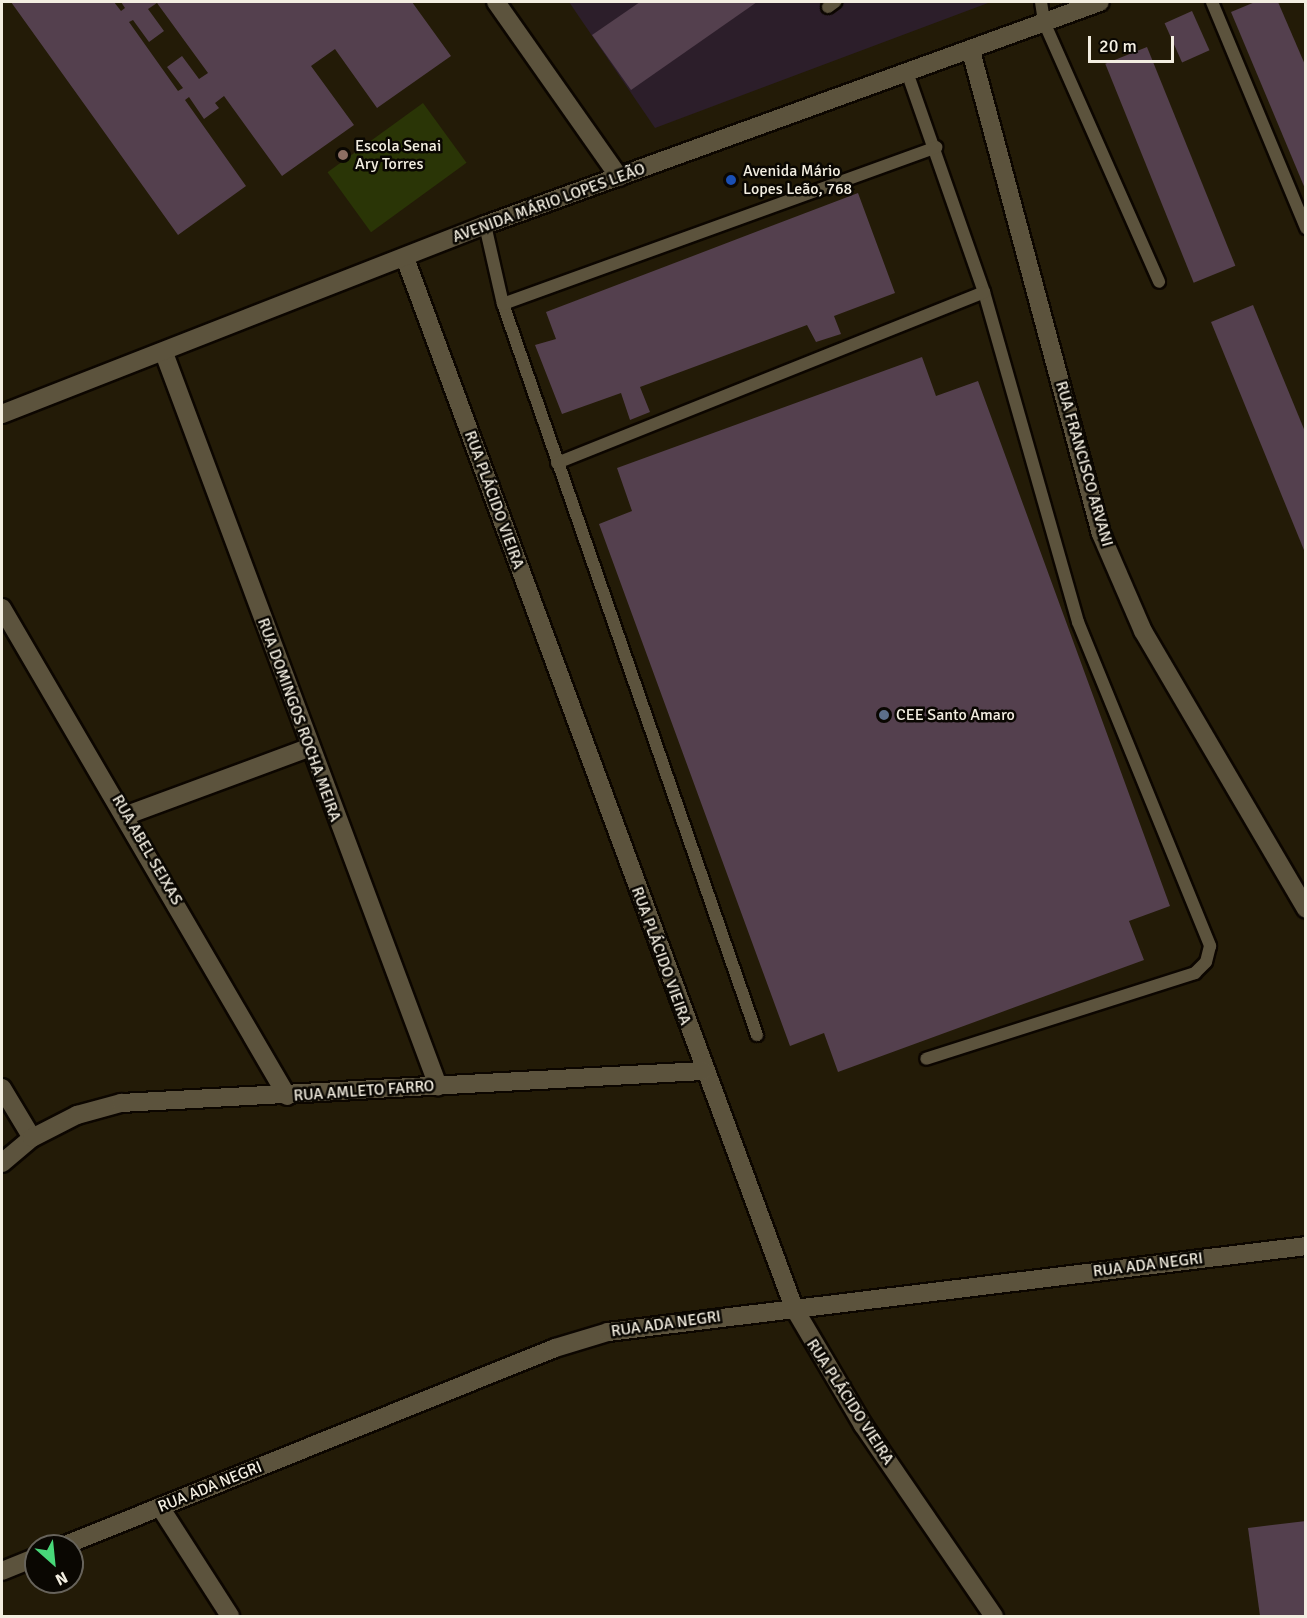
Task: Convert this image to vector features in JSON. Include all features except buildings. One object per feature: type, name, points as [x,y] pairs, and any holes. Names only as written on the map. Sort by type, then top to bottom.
[{"type":"street","points":[[496,2],[619,177]]},
{"type":"street","name":"AVENIDA MÁRIO LOPES LEÃO","points":[[2,414],[164,353],[485,225],[908,75],[1100,2]]},
{"type":"street","name":"RUA FRANCISCO ARVANI","points":[[971,51],[1101,534],[1143,631],[1305,909]]},
{"type":"street","name":"RUA PLÁCIDO VIEIRA","points":[[405,258],[703,1071],[794,1308],[863,1425],[994,1617]]},
{"type":"street","name":"RUA DOMINGOS ROCHA MEIRA","points":[[164,353],[308,748],[438,1086]]},
{"type":"street","name":"RUA ABEL SEIXAS","points":[[2,608],[127,815],[287,1096]]},
{"type":"street","points":[[127,815],[308,748]]},
{"type":"street","name":"RUA AMLETO FARRO","points":[[2,1163],[32,1138],[77,1115],[121,1103],[287,1096],[703,1071]]},
{"type":"street","points":[[2,1088],[32,1138]]},
{"type":"street","name":"RUA ADA NEGRI","points":[[84,1538],[555,1348],[652,1323],[1305,1246]]},
{"type":"street","points":[[160,1507],[230,1617]]},
{"type":"street","points":[[2,1571],[24,1562]]},
{"type":"lane","points":[[1041,2],[1044,22],[1159,282]]},
{"type":"lane","points":[[1212,2],[1305,228]]},
{"type":"lane","points":[[908,75],[936,147],[984,292],[1078,622],[1210,946],[1206,962],[1195,973],[926,1059]]},
{"type":"lane","points":[[502,304],[936,147]]},
{"type":"lane","points":[[485,225],[502,304],[757,1035]]},
{"type":"lane","points":[[557,463],[984,292]]},
{"type":"shaded area","points":[[569,2],[987,2],[988,3],[655,128]]},
{"type":"green space","points":[[423,103],[466,163],[371,232],[328,172]]},
{"type":"place","name":"Escola Senai Ary Torres","points":[[343,155]]},
{"type":"place","name":"Avenida Mário Lopes Leão, 768","points":[[731,180]]},
{"type":"place","name":"CEE Santo Amaro","points":[[884,715]]}]
